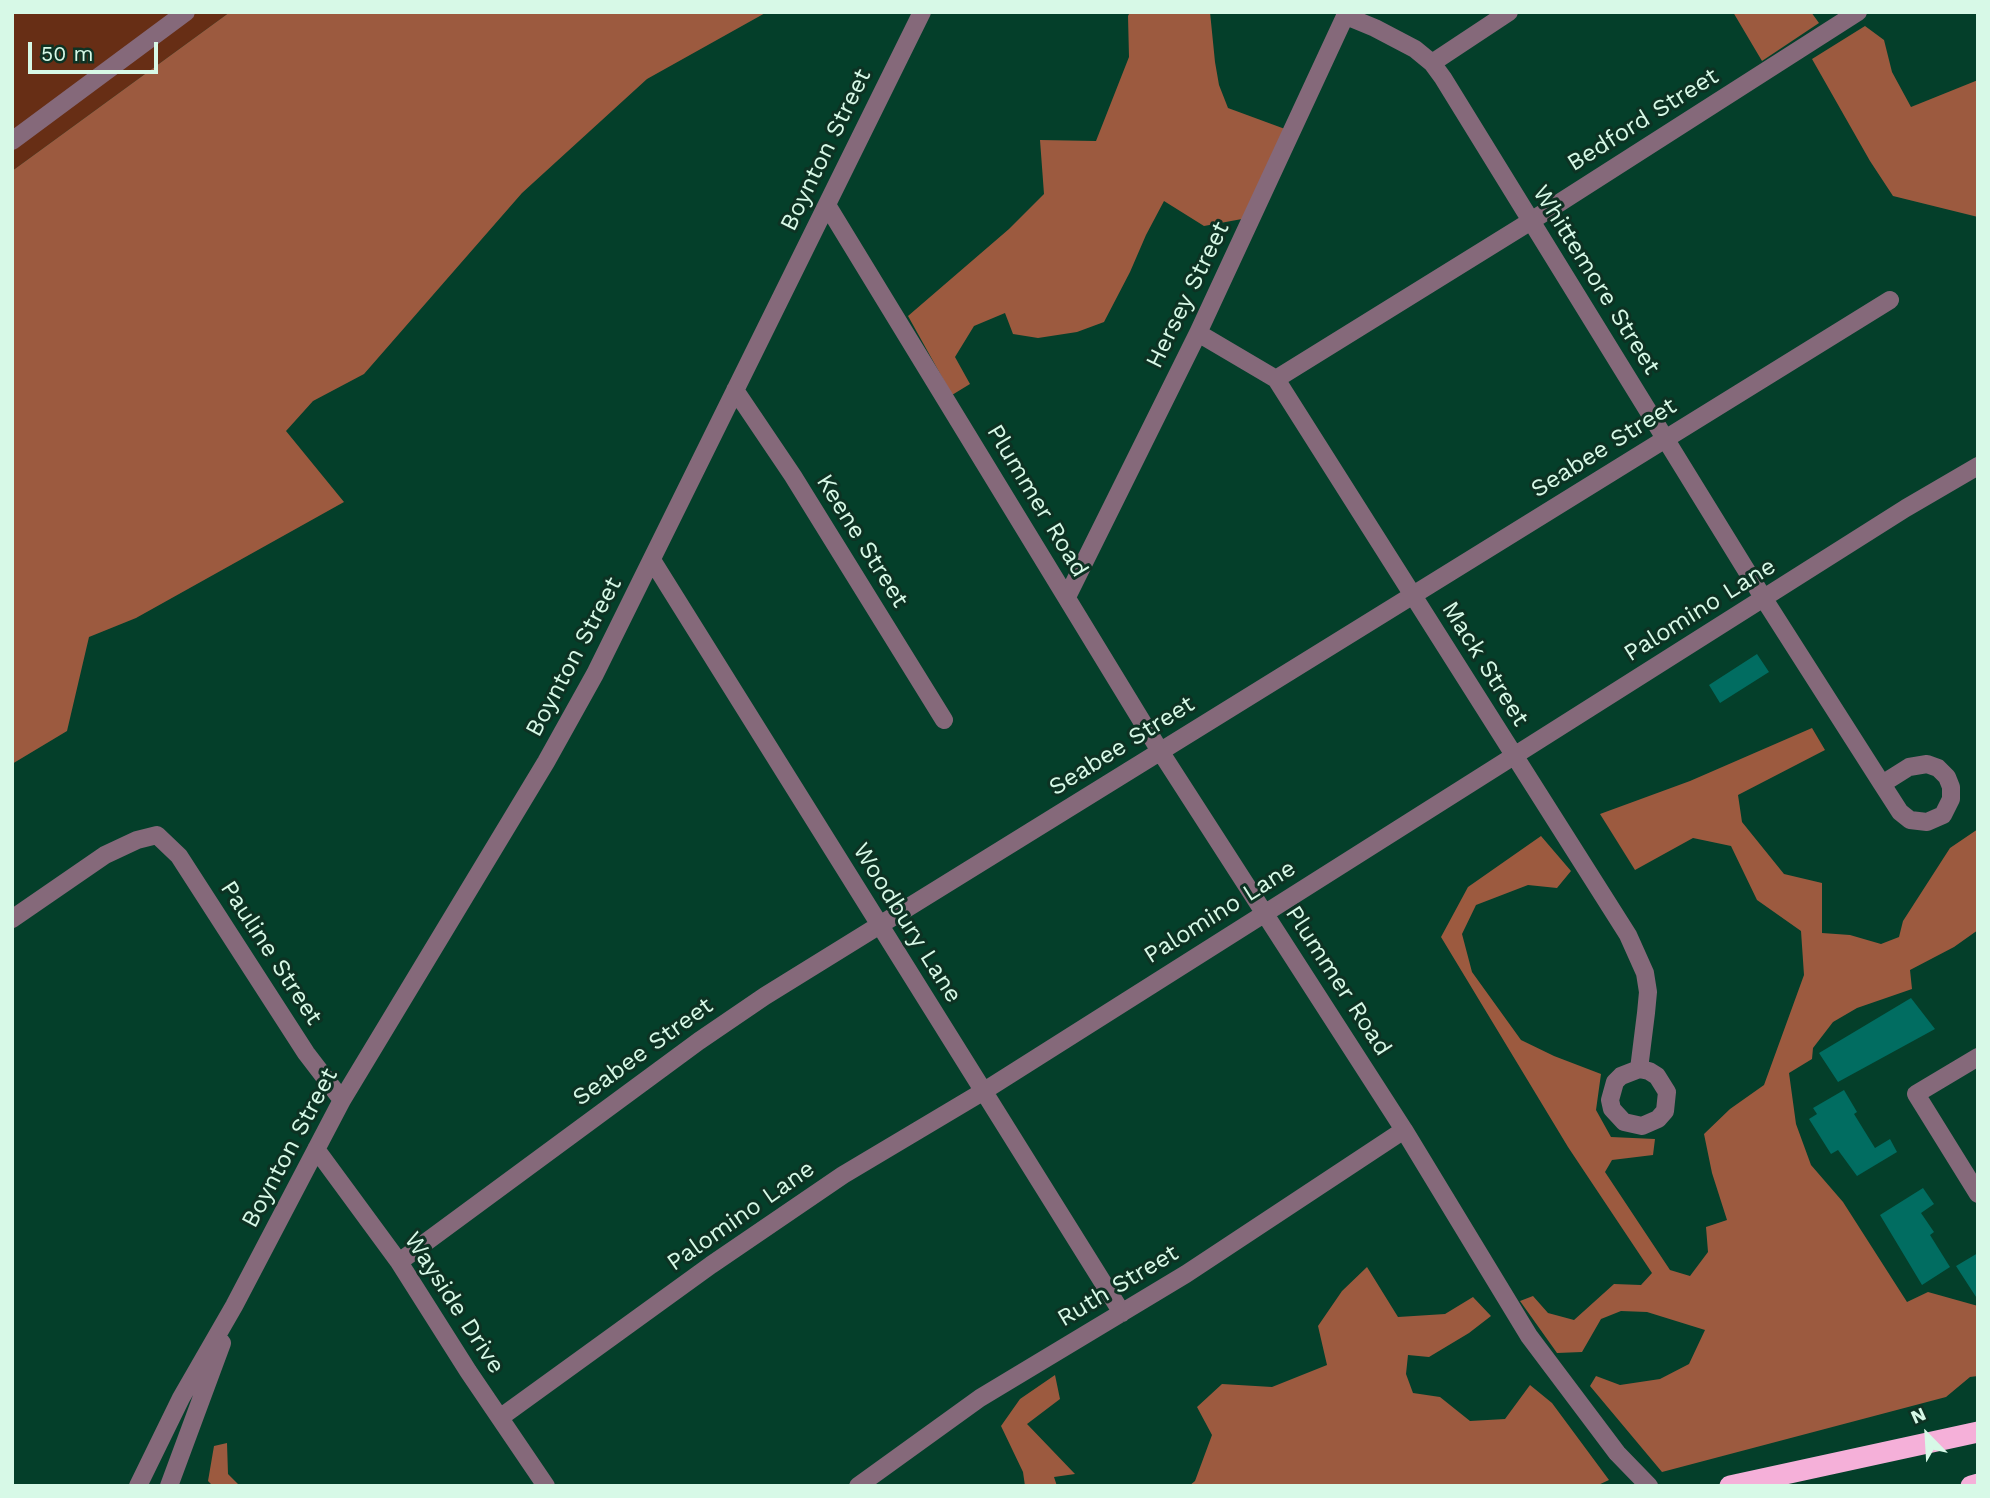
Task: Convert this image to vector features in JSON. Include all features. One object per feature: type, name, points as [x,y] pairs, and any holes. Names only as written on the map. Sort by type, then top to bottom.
[{"type":"highway","points":[[1730,1486],[1978,1432]]},
{"type":"highway","points":[[1971,1486],[1978,1484]]},
{"type":"street","points":[[12,141],[186,12]]},
{"type":"street","name":"Boynton Street","points":[[138,1486],[181,1398],[234,1306],[342,1100],[552,752],[601,663],[922,12]]},
{"type":"street","points":[[1432,63],[1509,12]]},
{"type":"street","name":"Bedford Street","points":[[1276,379],[1858,12]]},
{"type":"street","name":"Whittemore Street","points":[[1347,14],[1415,49],[1432,63],[1882,784]]},
{"type":"street","name":"Hersey Street","points":[[1067,597],[1198,333],[1347,14]]},
{"type":"street","name":"Plummer Road","points":[[827,205],[1160,751],[1404,1130],[1529,1336],[1617,1453],[1648,1486]]},
{"type":"street","name":"Seabee Street","points":[[399,1262],[699,1041],[765,996],[1890,300]]},
{"type":"street","name":"Mack Street","points":[[1198,333],[1276,379],[1638,954],[1645,973],[1647,992],[1639,1069]]},
{"type":"street","name":"Keene Street","points":[[735,390],[793,476],[944,720]]},
{"type":"street","name":"Palomino Lane","points":[[501,1417],[711,1265],[821,1190],[984,1091],[1764,598],[1978,466]]},
{"type":"street","name":"Woodbury Lane","points":[[652,560],[1122,1313]]},
{"type":"street","name":"Pauline Street","points":[[12,919],[105,855],[137,840],[157,835],[179,856],[306,1053],[342,1100]]},
{"type":"street","points":[[1978,1056],[1916,1094],[1978,1194]]},
{"type":"street","name":"Ruth Street","points":[[858,1486],[980,1398],[1186,1274],[1404,1130]]},
{"type":"street","name":"Wayside Drive","points":[[316,1149],[399,1262],[468,1371],[546,1486]]},
{"type":"street","name":"Boynton Street","points":[[169,1486],[202,1402],[234,1306]]},
{"type":"shaded area","points":[[12,12],[230,12],[12,171]]},
{"type":"shaded area","points":[[230,12],[767,12],[647,79],[522,193],[364,374],[313,401],[286,431],[344,502],[136,618],[89,637],[67,731],[12,764],[12,171]]},
{"type":"shaded area","points":[[1130,12],[1210,12],[1219,85],[1228,108],[1285,129],[1242,219],[1204,226],[1164,201],[1104,322],[1077,332],[1038,338],[1013,334],[1005,313],[974,326],[955,357],[970,384],[952,395],[908,316],[1009,229],[1044,194],[1040,140],[1096,141],[1129,57]]},
{"type":"shaded area","points":[[1733,12],[1811,12],[1819,23],[1762,61]]},
{"type":"shaded area","points":[[1865,26],[1884,40],[1892,72],[1911,107],[1978,80],[1978,217],[1893,196],[1870,161],[1812,59]]},
{"type":"shaded area","points":[[1812,728],[1825,750],[1738,795],[1742,822],[1784,874],[1822,883],[1822,933],[1850,935],[1881,944],[1899,937],[1903,921],[1950,848],[1978,829],[1978,930],[1954,947],[1910,970],[1912,989],[1857,1008],[1833,1022],[1813,1048],[1812,1059],[1789,1073],[1796,1124],[1811,1165],[1843,1202],[1907,1302],[1928,1292],[1978,1306],[1978,1376],[1970,1377],[1946,1397],[1662,1472],[1590,1386],[1596,1376],[1620,1385],[1660,1379],[1689,1364],[1705,1330],[1647,1312],[1621,1311],[1601,1319],[1582,1352],[1557,1353],[1520,1301],[1533,1296],[1548,1313],[1574,1320],[1614,1284],[1641,1285],[1652,1273],[1568,1147],[1441,937],[1468,887],[1541,836],[1571,871],[1557,888],[1528,885],[1476,905],[1462,934],[1472,972],[1521,1040],[1601,1074],[1596,1110],[1611,1137],[1655,1139],[1653,1155],[1612,1160],[1605,1172],[1670,1270],[1690,1276],[1708,1252],[1706,1227],[1727,1220],[1712,1173],[1704,1134],[1730,1109],[1764,1085],[1804,975],[1801,931],[1757,900],[1731,846],[1693,838],[1635,870],[1600,814],[1690,781]]},
{"type":"shaded area","points":[[1367,1267],[1398,1317],[1445,1314],[1473,1297],[1491,1316],[1429,1357],[1408,1355],[1406,1374],[1413,1393],[1440,1397],[1470,1421],[1505,1419],[1530,1385],[1552,1403],[1609,1480],[1596,1486],[1189,1486],[1195,1481],[1212,1435],[1197,1407],[1222,1384],[1272,1387],[1327,1365],[1318,1326],[1342,1291]]},
{"type":"shaded area","points":[[1055,1375],[1060,1399],[1027,1424],[1075,1474],[1054,1477],[1057,1486],[1025,1486],[1023,1472],[1001,1426],[1020,1399]]},
{"type":"shaded area","points":[[227,1443],[228,1474],[240,1486],[213,1486],[208,1481],[214,1446]]},
{"type":"building","points":[[1757,654],[1769,672],[1720,703],[1709,685]]},
{"type":"building","points":[[1911,998],[1935,1029],[1838,1082],[1819,1053]]},
{"type":"building","points":[[1844,1090],[1857,1112],[1854,1114],[1875,1148],[1890,1139],[1897,1152],[1857,1176],[1838,1150],[1831,1154],[1809,1119],[1817,1114],[1813,1108]]},
{"type":"building","points":[[1923,1188],[1934,1204],[1921,1213],[1934,1232],[1930,1235],[1950,1267],[1922,1285],[1880,1215]]},
{"type":"building","points":[[1978,1253],[1978,1300],[1956,1266]]}]
